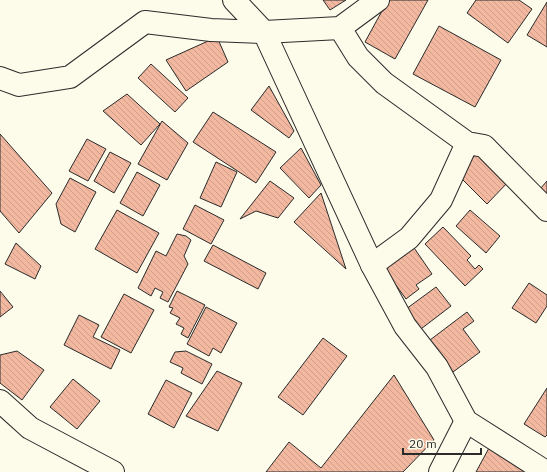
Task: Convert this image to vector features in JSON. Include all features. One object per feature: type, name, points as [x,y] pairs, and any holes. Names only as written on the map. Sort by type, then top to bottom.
[{"type":"street","points":[[234,0],[264,32],[372,264],[405,326],[437,367],[466,421],[546,472]]},
{"type":"street","points":[[0,78],[19,85],[70,77],[145,22],[211,30],[264,32],[340,28],[378,0]]},
{"type":"street","points":[[340,28],[358,57],[384,83],[467,143],[484,146],[547,210]]},
{"type":"street","points":[[372,264],[409,238],[441,200],[467,143]]},
{"type":"street","points":[[0,401],[30,428],[113,472]]},
{"type":"street","points":[[440,472],[466,421]]},
{"type":"building","points":[[323,0],[346,0],[330,10]]},
{"type":"building","points":[[388,0],[428,0],[395,59],[365,42]]},
{"type":"building","points":[[476,0],[519,0],[532,9],[508,43],[467,13]]},
{"type":"building","points":[[547,2],[547,47],[527,35]]},
{"type":"building","points":[[439,26],[501,60],[475,107],[413,74]]},
{"type":"building","points":[[217,37],[228,62],[186,91],[166,60]]},
{"type":"building","points":[[151,64],[188,98],[175,112],[138,78]]},
{"type":"building","points":[[269,86],[294,131],[289,138],[251,110]]},
{"type":"building","points":[[127,94],[160,124],[141,145],[103,111]]},
{"type":"building","points":[[213,112],[276,152],[256,183],[193,142]]},
{"type":"building","points":[[162,121],[188,143],[167,180],[138,164]]},
{"type":"building","points":[[0,134],[52,193],[19,233],[0,211]]},
{"type":"building","points":[[87,139],[106,149],[88,181],[69,171]]},
{"type":"building","points":[[301,148],[321,185],[309,198],[280,168]]},
{"type":"building","points":[[110,152],[131,163],[114,193],[94,181]]},
{"type":"building","points":[[478,152],[509,181],[487,204],[457,174]]},
{"type":"building","points":[[216,162],[237,172],[221,207],[200,198]]},
{"type":"building","points":[[137,172],[160,185],[143,216],[120,203]]},
{"type":"building","points":[[70,178],[96,192],[75,232],[61,224],[56,204]]},
{"type":"building","points":[[270,181],[294,198],[278,218],[256,211],[240,219]]},
{"type":"building","points":[[547,181],[547,196],[540,189]]},
{"type":"building","points":[[321,193],[346,269],[294,222]]},
{"type":"building","points":[[195,205],[224,220],[211,244],[183,229]]},
{"type":"building","points":[[117,210],[159,233],[137,273],[95,249]]},
{"type":"building","points":[[470,210],[500,236],[486,253],[456,226]]},
{"type":"building","points":[[443,227],[471,256],[467,260],[475,269],[479,265],[483,269],[465,286],[425,244]]},
{"type":"building","points":[[177,234],[186,236],[191,240],[184,256],[188,264],[168,302],[160,298],[163,292],[155,288],[151,296],[138,288],[156,251],[166,256]]},
{"type":"building","points":[[410,242],[432,274],[416,285],[419,289],[406,299],[380,263]]},
{"type":"building","points":[[16,243],[41,266],[35,279],[5,264]]},
{"type":"building","points":[[213,245],[266,273],[258,289],[204,261]]},
{"type":"building","points":[[529,283],[547,295],[547,306],[536,323],[512,308]]},
{"type":"building","points":[[436,287],[451,306],[417,332],[402,312]]},
{"type":"building","points":[[0,291],[13,307],[0,317]]},
{"type":"building","points":[[177,291],[205,305],[188,338],[181,334],[184,328],[176,324],[180,318],[170,313],[173,308],[169,307]]},
{"type":"building","points":[[124,294],[154,310],[131,353],[101,337]]},
{"type":"building","points":[[206,307],[237,323],[221,353],[213,348],[209,356],[187,344]]},
{"type":"building","points":[[467,312],[474,321],[463,329],[480,352],[453,372],[430,340]]},
{"type":"building","points":[[79,315],[99,325],[93,337],[120,350],[111,369],[64,345]]},
{"type":"building","points":[[323,338],[347,356],[303,415],[278,397]]},
{"type":"building","points":[[17,351],[44,370],[22,400],[0,383],[0,355]]},
{"type":"building","points":[[186,351],[212,364],[202,384],[181,373],[183,368],[170,362],[175,352]]},
{"type":"building","points":[[217,371],[242,383],[218,431],[186,416]]},
{"type":"building","points":[[394,375],[434,440],[403,472],[266,472],[289,442],[321,468]]},
{"type":"building","points":[[73,379],[100,401],[77,429],[50,407]]},
{"type":"building","points":[[166,380],[192,393],[174,428],[148,414]]},
{"type":"building","points":[[547,388],[547,435],[545,437],[524,424]]},
{"type":"building","points":[[489,448],[531,472],[476,472]]}]
